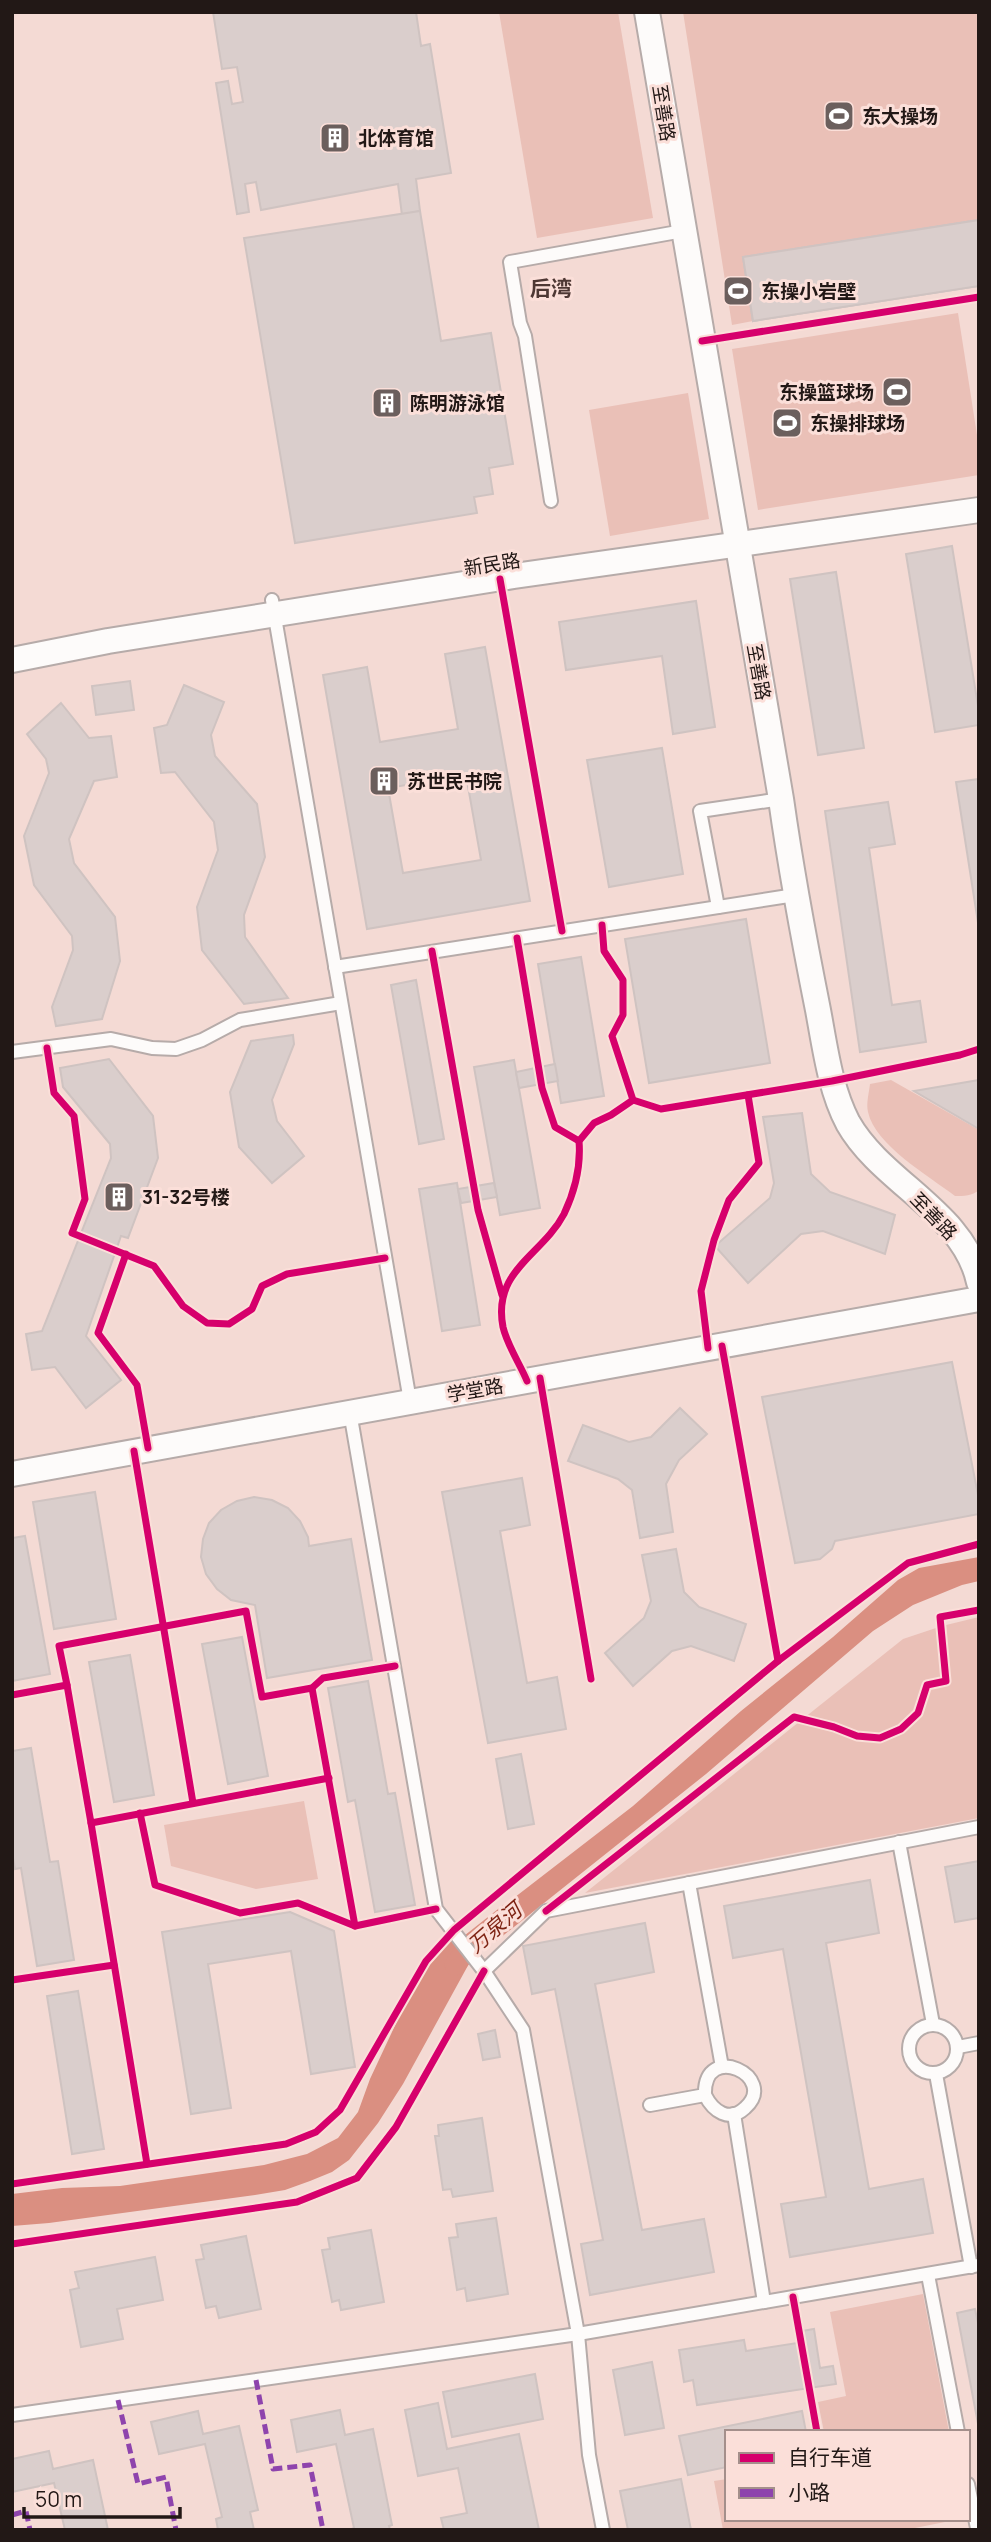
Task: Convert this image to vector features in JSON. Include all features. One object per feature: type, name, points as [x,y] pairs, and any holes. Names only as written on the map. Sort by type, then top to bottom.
[{"type":"street","name":"至善路","points":[[647,12],[795,895],[832,1081],[848,1122],[872,1157],[927,1205],[954,1233],[972,1263],[979,1283]]},
{"type":"street","name":"新民路","points":[[12,660],[274,607],[979,510]]},
{"type":"street","name":"学堂路","points":[[12,1474],[979,1300]]},
{"type":"lane","points":[[551,501],[526,336],[520,323],[510,262],[683,231]]},
{"type":"lane","points":[[274,607],[410,1401]]},
{"type":"lane","points":[[718,907],[700,811],[780,799]]},
{"type":"lane","points":[[335,967],[795,895]]},
{"type":"lane","points":[[12,1052],[111,1040],[152,1048],[176,1049],[202,1040],[240,1020],[341,1003]]},
{"type":"lane","points":[[350,1412],[436,1909],[484,1971],[523,2030],[579,2334],[589,2455],[603,2530]]},
{"type":"lane","points":[[484,1971],[546,1911],[979,1827]]},
{"type":"lane","points":[[898,1842],[933,2024]]},
{"type":"lane","points":[[689,1883],[722,2067]]},
{"type":"lane","points":[[933,2024],[949,2030],[958,2047],[953,2063],[947,2070],[936,2074],[919,2070],[909,2054],[912,2036],[925,2026],[933,2024]]},
{"type":"lane","points":[[958,2047],[979,2043]]},
{"type":"lane","points":[[722,2067],[739,2068],[746,2073],[752,2084],[751,2101],[747,2108],[734,2115],[717,2112],[705,2095],[708,2079],[722,2067]]},
{"type":"lane","points":[[12,2415],[579,2334],[975,2266],[936,2074]]},
{"type":"lane","points":[[650,2105],[705,2095]]},
{"type":"lane","points":[[734,2115],[764,2302]]},
{"type":"lane","points":[[928,2274],[958,2430]]},
{"type":"lane","points":[[970,2497],[975,2529]]},
{"type":"shaded area","points":[[12,12],[979,12],[979,2530],[12,2530]]},
{"type":"shaded area","points":[[499,12],[618,12],[653,218],[537,238]]},
{"type":"shaded area","name":"东大操场","points":[[683,12],[979,12],[979,220],[743,257],[753,321],[732,325]]},
{"type":"shaded area","name":"东操篮球场","points":[[958,313],[979,448],[979,475],[758,510],[732,349]]},
{"type":"shaded area","points":[[688,393],[709,519],[610,536],[589,410]]},
{"type":"shaded area","points":[[891,1080],[979,1130],[979,1190],[971,1195],[955,1196],[904,1159],[881,1136],[868,1112],[870,1084]]},
{"type":"shaded area","points":[[979,1617],[979,1818],[585,1893],[903,1639]]},
{"type":"shaded area","points":[[304,1801],[318,1879],[256,1889],[171,1866],[164,1825]]},
{"type":"shaded area","points":[[923,2294],[949,2430],[824,2430],[818,2402],[846,2396],[830,2312]]},
{"type":"shaded area","points":[[725,2479],[725,2521],[950,2521],[905,2530],[723,2530],[714,2481]]},
{"type":"water","points":[[979,1557],[979,1581],[913,1605],[873,1631],[706,1774],[495,1942],[483,1925],[484,1921],[633,1806],[741,1711],[833,1637],[898,1580],[919,1568]]},
{"type":"water","points":[[454,1936],[471,1960],[403,2084],[378,2123],[349,2160],[332,2172],[285,2190],[12,2226],[12,2194],[62,2188],[120,2186],[264,2165],[307,2154],[338,2138],[358,2112],[370,2079],[406,2002],[427,1968]]},
{"type":"building","name":"北体育馆","points":[[213,12],[416,12],[421,46],[430,44],[451,173],[416,179],[420,211],[402,215],[398,184],[261,210],[256,182],[245,184],[249,212],[237,214],[216,83],[228,81],[232,104],[243,102],[237,67],[222,69]]},
{"type":"building","name":"陈明游泳馆","points":[[420,211],[441,341],[491,333],[513,464],[489,468],[493,494],[474,497],[477,513],[295,543],[244,238]]},
{"type":"building","points":[[979,220],[979,286],[753,321],[743,257]]},
{"type":"building","points":[[979,220],[979,286],[753,321],[743,257]]},
{"type":"building","points":[[952,546],[979,725],[935,732],[906,554]]},
{"type":"building","points":[[836,572],[864,748],[818,755],[790,579]]},
{"type":"building","points":[[696,601],[715,727],[673,734],[662,656],[566,670],[559,622]]},
{"type":"building","name":"苏世民书院","points":[[485,647],[530,901],[367,929],[323,675],[367,667],[380,742],[458,729],[445,654]],"holes":[[[466,775],[481,860],[403,873],[388,788]]]},
{"type":"building","points":[[130,681],[134,710],[96,715],[92,686]]},
{"type":"building","points":[[184,685],[224,702],[211,735],[215,756],[257,804],[265,857],[244,915],[245,937],[288,998],[244,1004],[202,950],[197,907],[218,850],[214,822],[175,772],[161,773],[154,728],[167,725]]},
{"type":"building","points":[[61,703],[89,738],[111,736],[117,777],[94,781],[69,839],[74,863],[115,917],[120,961],[102,1019],[56,1026],[52,1007],[73,950],[72,936],[34,885],[24,836],[49,773],[46,759],[27,734]]},
{"type":"building","points":[[662,748],[683,874],[609,887],[587,760]]},
{"type":"building","points":[[979,779],[979,929],[956,782]]},
{"type":"building","points":[[888,802],[895,844],[869,848],[892,1005],[920,1001],[926,1042],[860,1052],[825,811]]},
{"type":"building","points":[[746,919],[770,1063],[649,1083],[625,939]]},
{"type":"building","points":[[581,957],[604,1096],[561,1103],[538,964]]},
{"type":"building","points":[[416,980],[444,1139],[419,1144],[391,985]]},
{"type":"building","points":[[293,1035],[294,1044],[272,1100],[277,1121],[304,1156],[272,1183],[239,1147],[230,1092],[251,1041]]},
{"type":"building","name":"31-32号楼","points":[[109,1059],[153,1116],[158,1158],[128,1238],[121,1236],[86,1336],[121,1380],[86,1408],[55,1367],[32,1370],[26,1334],[42,1331],[111,1158],[110,1144],[63,1087],[60,1068]]},
{"type":"building","points":[[514,1060],[540,1208],[500,1215],[474,1067]]},
{"type":"building","points":[[555,1064],[558,1081],[519,1088],[516,1072]]},
{"type":"building","points":[[979,1080],[979,1129],[914,1091]]},
{"type":"building","points":[[802,1113],[811,1174],[830,1192],[895,1215],[885,1254],[823,1231],[801,1234],[748,1283],[715,1246],[770,1198],[774,1183],[763,1117]]},
{"type":"building","points":[[457,1183],[480,1325],[442,1331],[419,1189]]},
{"type":"building","points":[[494,1183],[497,1197],[461,1203],[458,1189]]},
{"type":"building","points":[[952,1362],[979,1500],[979,1514],[835,1541],[832,1549],[820,1559],[795,1563],[762,1397]]},
{"type":"building","points":[[680,1408],[707,1434],[679,1460],[666,1484],[673,1532],[640,1538],[632,1490],[618,1479],[568,1461],[583,1425],[629,1442],[651,1437]]},
{"type":"building","points":[[522,1478],[530,1525],[500,1531],[527,1683],[557,1677],[566,1729],[488,1743],[442,1492]]},
{"type":"building","points":[[95,1492],[116,1619],[54,1629],[33,1502]]},
{"type":"building","points":[[254,1497],[272,1500],[288,1508],[300,1521],[308,1537],[309,1546],[351,1539],[372,1660],[267,1678],[255,1605],[231,1600],[217,1589],[206,1574],[201,1557],[203,1539],[209,1523],[221,1510],[237,1501]]},
{"type":"building","points":[[25,1536],[50,1674],[12,1681],[12,1538]]},
{"type":"building","points":[[676,1549],[684,1592],[699,1607],[746,1624],[734,1661],[691,1646],[672,1651],[633,1686],[605,1653],[644,1618],[651,1601],[642,1555]]},
{"type":"building","points":[[242,1637],[268,1776],[228,1784],[202,1644]]},
{"type":"building","points":[[130,1655],[154,1795],[114,1802],[89,1662]]},
{"type":"building","points":[[368,1681],[388,1794],[395,1793],[415,1905],[375,1912],[355,1800],[348,1802],[328,1688]]},
{"type":"building","points":[[31,1748],[50,1862],[58,1861],[74,1960],[37,1966],[21,1868],[15,1869],[12,1853],[12,1751]]},
{"type":"building","points":[[521,1754],[534,1824],[508,1829],[496,1759]]},
{"type":"building","points":[[979,1861],[979,1918],[955,1922],[945,1867]]},
{"type":"building","points":[[870,1880],[879,1933],[826,1943],[869,2189],[923,2179],[933,2233],[790,2257],[781,2204],[826,2197],[783,1949],[733,1958],[724,1906]]},
{"type":"building","points":[[290,1912],[334,1931],[355,2067],[311,2074],[291,1951],[208,1964],[231,2108],[191,2114],[162,1932]]},
{"type":"building","points":[[645,1923],[654,1972],[595,1984],[642,2230],[704,2219],[714,2272],[590,2295],[581,2244],[603,2240],[555,1989],[532,1994],[523,1946]]},
{"type":"building","points":[[78,1991],[104,2149],[72,2154],[47,1996]]},
{"type":"building","points":[[495,2030],[500,2057],[483,2060],[478,2034]]},
{"type":"building","points":[[482,2118],[493,2191],[453,2197],[451,2189],[443,2190],[435,2136],[439,2136],[438,2125]]},
{"type":"building","points":[[496,2218],[508,2294],[467,2301],[465,2288],[457,2290],[449,2238],[458,2237],[456,2224]]},
{"type":"building","points":[[371,2230],[384,2302],[341,2310],[339,2300],[332,2302],[322,2250],[330,2249],[328,2238]]},
{"type":"building","points":[[246,2236],[261,2309],[219,2318],[216,2306],[206,2308],[196,2260],[204,2259],[201,2245]]},
{"type":"building","points":[[155,2257],[163,2300],[117,2309],[123,2339],[81,2347],[70,2290],[79,2288],[75,2272]]},
{"type":"building","points":[[975,2309],[979,2328],[979,2429],[957,2313]]},
{"type":"building","points":[[814,2329],[820,2368],[833,2366],[836,2384],[697,2405],[693,2380],[684,2382],[679,2350],[744,2340],[746,2351],[804,2342],[802,2331]]},
{"type":"building","points":[[652,2362],[664,2428],[625,2435],[613,2370]]},
{"type":"building","points":[[535,2374],[543,2419],[452,2437],[443,2392]]},
{"type":"building","points":[[438,2403],[447,2449],[519,2434],[539,2530],[444,2530],[441,2518],[467,2513],[458,2468],[418,2476],[405,2410]]},
{"type":"building","points":[[340,2410],[345,2435],[373,2429],[392,2525],[389,2526],[390,2530],[350,2530],[354,2528],[336,2444],[297,2452],[291,2420]]},
{"type":"building","points":[[198,2411],[203,2434],[239,2426],[258,2510],[250,2512],[254,2530],[218,2530],[216,2519],[222,2517],[205,2444],[159,2454],[151,2422]]},
{"type":"building","points":[[802,2411],[806,2430],[725,2430],[725,2467],[688,2475],[679,2436]]},
{"type":"building","points":[[49,2451],[53,2469],[93,2460],[108,2530],[65,2530],[54,2483],[12,2492],[12,2459]]},
{"type":"building","points":[[681,2479],[691,2530],[628,2530],[620,2491]]},
{"type":"waterway","name":"万泉河","points":[[455,1965],[472,1943],[510,1913]]},
{"type":"marked path","points":[[256,2380],[273,2469],[310,2465],[323,2530]]},
{"type":"marked path","points":[[118,2400],[138,2484],[166,2477],[176,2530]]},
{"type":"marked path","points":[[12,2515],[26,2511],[30,2530]]},
{"type":"cycle path","points":[[702,341],[979,297]]},
{"type":"cycle path","points":[[500,579],[562,931]]},
{"type":"cycle path","points":[[602,925],[604,951],[623,980],[623,1015],[612,1036],[633,1100],[661,1109],[832,1081],[979,1049]]},
{"type":"cycle path","points":[[517,938],[542,1088],[555,1127],[579,1141]]},
{"type":"cycle path","points":[[432,951],[478,1210],[502,1295]]},
{"type":"cycle path","points":[[47,1048],[54,1093],[74,1116],[85,1199],[72,1233],[154,1266],[183,1306],[207,1323],[229,1324],[252,1309],[262,1286],[287,1274],[385,1258]]},
{"type":"cycle path","points":[[708,1348],[701,1291],[714,1240],[729,1200],[759,1163],[748,1095]]},
{"type":"cycle path","points":[[527,1381],[503,1327],[505,1291],[521,1265],[555,1229],[564,1214],[576,1178],[579,1141],[594,1123],[633,1100]]},
{"type":"cycle path","points":[[126,1254],[98,1333],[137,1385],[148,1448]]},
{"type":"cycle path","points":[[722,1346],[778,1661]]},
{"type":"cycle path","points":[[540,1378],[591,1679]]},
{"type":"cycle path","points":[[134,1451],[193,1803]]},
{"type":"cycle path","points":[[12,2184],[286,2144],[316,2132],[340,2110],[426,1961],[454,1930],[778,1661],[908,1563],[979,1544]]},
{"type":"cycle path","points":[[546,1911],[794,1717],[857,1736],[880,1738],[901,1729],[918,1713],[927,1685],[946,1681],[940,1617],[979,1610]]},
{"type":"cycle path","points":[[67,1685],[59,1646],[246,1611],[262,1697],[312,1688],[323,1678],[395,1666]]},
{"type":"cycle path","points":[[12,1695],[67,1685],[91,1823],[329,1778]]},
{"type":"cycle path","points":[[312,1688],[355,1926]]},
{"type":"cycle path","points":[[140,1813],[155,1885],[240,1913],[298,1903],[355,1926],[436,1909]]},
{"type":"cycle path","points":[[91,1823],[147,2164]]},
{"type":"cycle path","points":[[12,1980],[114,1965]]},
{"type":"cycle path","points":[[12,2244],[297,2202],[357,2178],[396,2127],[484,1971]]},
{"type":"cycle path","points":[[793,2297],[817,2430]]},
{"type":"place","name":"东大操场","points":[[839,116]]},
{"type":"place","name":"北体育馆","points":[[335,138]]},
{"type":"place","name":"东操小岩壁","points":[[738,291]]},
{"type":"place","name":"东操篮球场","points":[[897,392]]},
{"type":"place","name":"陈明游泳馆","points":[[387,403]]},
{"type":"place","name":"东操排球场","points":[[787,423]]},
{"type":"place","name":"苏世民书院","points":[[384,781]]},
{"type":"place","name":"31-32号楼","points":[[119,1197]]},
{"type":"district","name":"后湾","points":[[551,289]]}]
